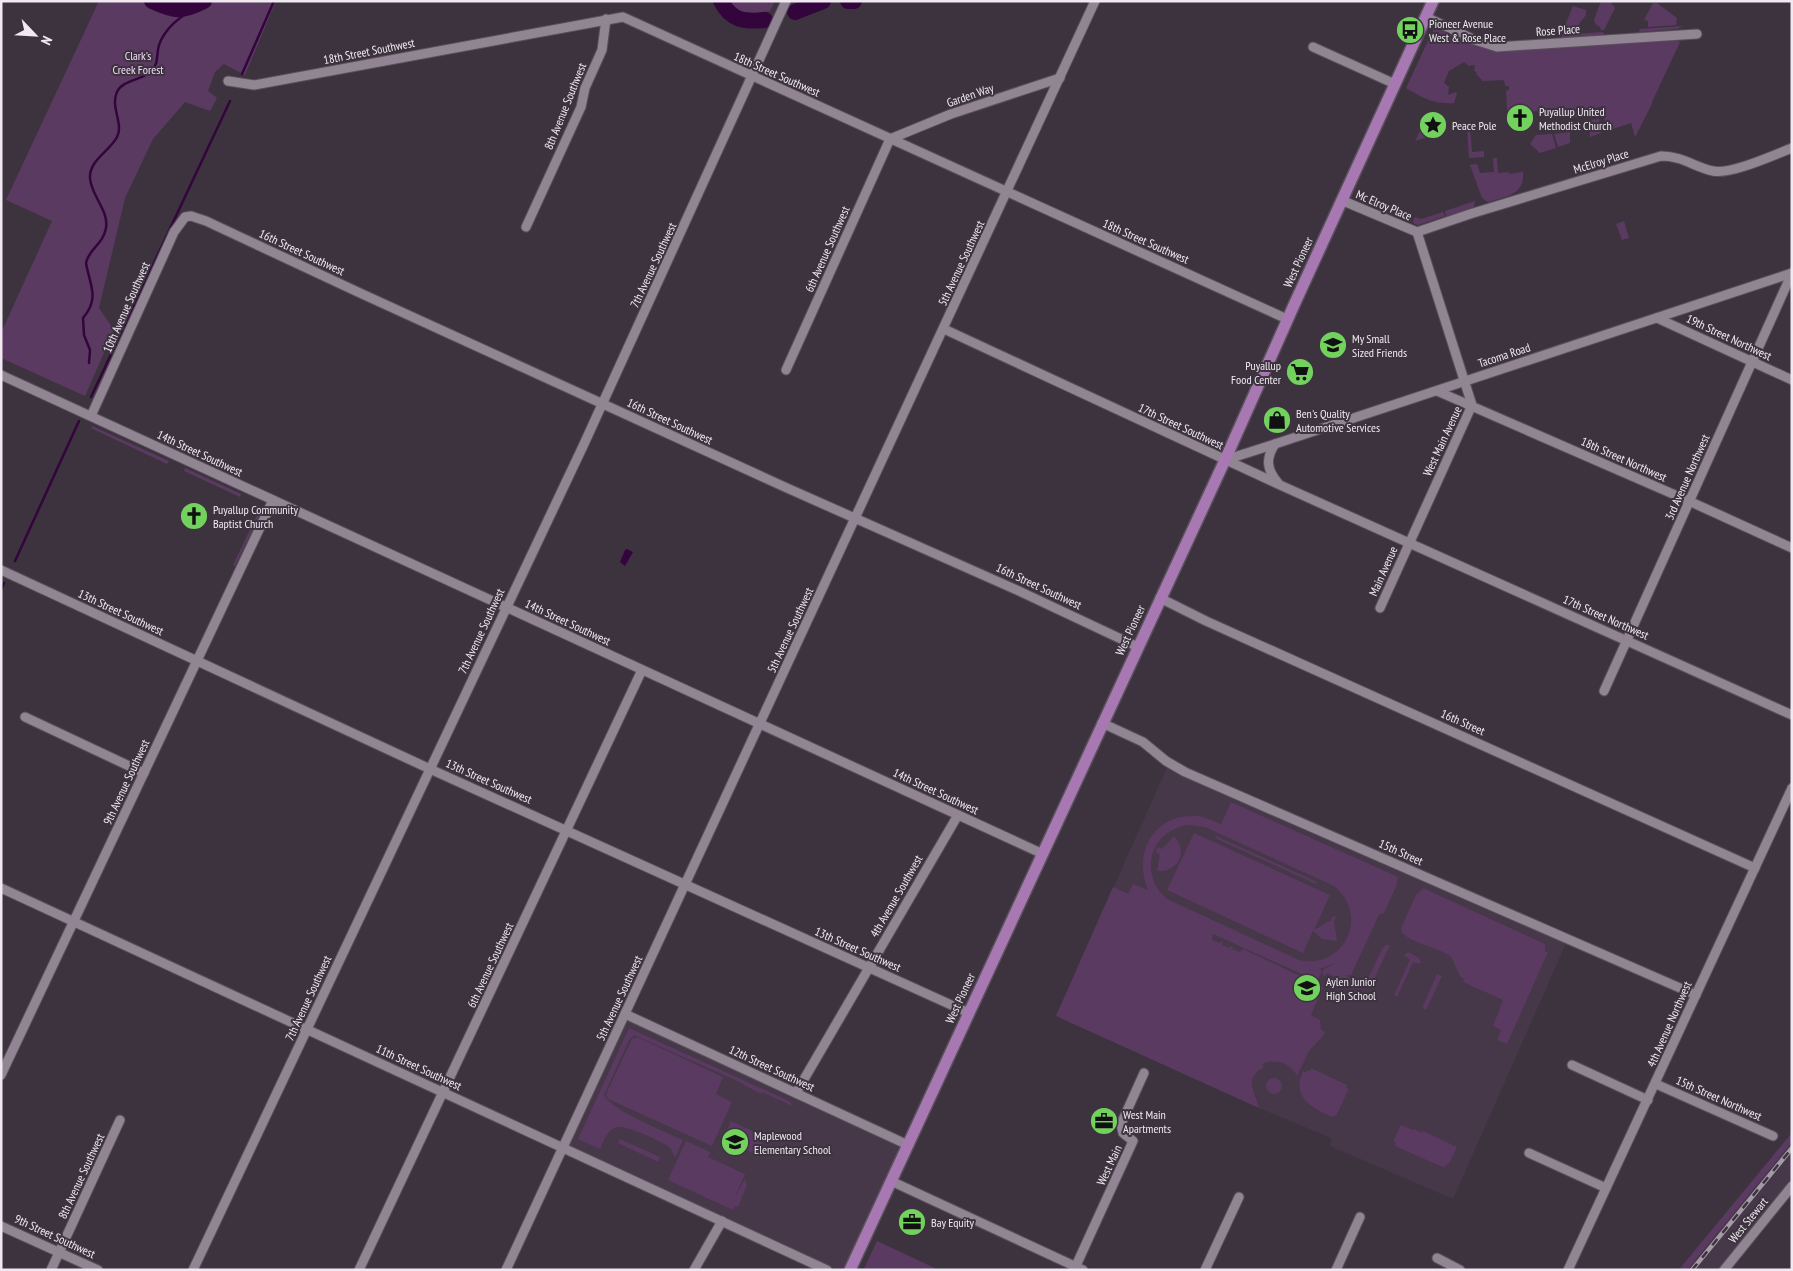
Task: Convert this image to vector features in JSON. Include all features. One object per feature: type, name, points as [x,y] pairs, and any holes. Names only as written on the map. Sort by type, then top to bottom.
[{"type":"main road","name":"West Pioneer","points":[[850,1270],[1225,460],[1287,318],[1433,1]]},
{"type":"street","name":"5th Avenue Southwest","points":[[506,1270],[1096,1]]},
{"type":"street","name":"7th Avenue Southwest","points":[[194,1270],[602,404],[786,2]]},
{"type":"street","name":"18th Street Southwest","points":[[228,81],[254,86],[623,17],[1287,318]]},
{"type":"street","name":"Rose Place","points":[[1426,17],[1475,40],[1497,47],[1697,34]]},
{"type":"street","name":"8th Avenue Southwest","points":[[526,227],[581,107],[585,88],[602,50],[606,19]]},
{"type":"street","points":[[1313,47],[1395,84]]},
{"type":"street","name":"Garden Way","points":[[890,139],[951,114],[1060,78]]},
{"type":"street","name":"6th Avenue Southwest","points":[[786,370],[890,139]]},
{"type":"street","name":"McElroy Place","points":[[1417,232],[1661,156],[1676,157],[1707,169],[1724,172],[1792,148]]},
{"type":"street","name":"Mc Elroy Place","points":[[1341,200],[1417,232]]},
{"type":"street","name":"16th Street Southwest","points":[[192,216],[602,404],[1037,599],[1138,647]]},
{"type":"street","name":"10th Avenue Southwest","points":[[91,416],[174,232],[185,217],[192,216]]},
{"type":"street","name":"West Main Avenue","points":[[1410,543],[1472,406],[1417,232]]},
{"type":"street","name":"Tacoma Road","points":[[1225,460],[1792,273]]},
{"type":"street","name":"3rd Avenue Northwest","points":[[1604,691],[1792,273]]},
{"type":"street","name":"19th Street Northwest","points":[[1657,318],[1792,380]]},
{"type":"street","name":"17th Street Southwest","points":[[944,329],[1225,460],[1410,543]]},
{"type":"street","name":"14th Street Southwest","points":[[1,375],[1043,854]]},
{"type":"street","name":"18th Street Northwest","points":[[1437,391],[1792,548]]},
{"type":"street","points":[[1275,444],[1269,456],[1268,465],[1271,474],[1280,485]]},
{"type":"street","name":"9th Avenue Southwest","points":[[1,1076],[273,500]]},
{"type":"street","name":"Main Avenue","points":[[1380,608],[1410,543]]},
{"type":"street","name":"17th Street Northwest","points":[[1410,543],[1792,715]]},
{"type":"street","name":"13th Street Southwest","points":[[1,570],[197,662],[315,714],[430,769],[968,1012]]},
{"type":"street","name":"16th Street","points":[[1160,598],[1206,621],[1755,868]]},
{"type":"street","name":"6th Avenue Southwest","points":[[359,1270],[642,670]]},
{"type":"street","points":[[25,717],[144,773]]},
{"type":"street","name":"15th Street","points":[[1102,723],[1143,742],[1166,761],[1178,768],[1696,995]]},
{"type":"street","name":"4th Avenue Northwest","points":[[1568,1270],[1792,788]]},
{"type":"street","name":"4th Avenue Southwest","points":[[796,1093],[958,815]]},
{"type":"street","name":"11th Street Southwest","points":[[1,888],[827,1270]]},
{"type":"street","name":"12th Street Southwest","points":[[625,1014],[908,1145]]},
{"type":"street","points":[[1572,1065],[1648,1100]]},
{"type":"street","name":"West Main","points":[[1077,1269],[1133,1141],[1123,1133],[1120,1124],[1144,1073]]},
{"type":"street","name":"15th Street Northwest","points":[[1656,1084],[1773,1136]]},
{"type":"street","name":"8th Avenue Southwest","points":[[52,1270],[120,1120]]},
{"type":"street","points":[[1528,1153],[1606,1188]]},
{"type":"street","points":[[891,1181],[1077,1269]]},
{"type":"street","name":"West Stewart","points":[[1724,1270],[1792,1186]]},
{"type":"street","points":[[1205,1270],[1239,1197]]},
{"type":"street","points":[[1336,1270],[1360,1217]]},
{"type":"street","points":[[694,1270],[722,1222]]},
{"type":"street","name":"9th Street Southwest","points":[[1,1226],[98,1270]]},
{"type":"street","points":[[1437,1258],[1460,1270]]},
{"type":"shaded area","points":[[627,549],[633,552],[625,566],[620,562]]},
{"type":"shaded area","name":"Aylen Junior High School","points":[[1169,763],[1568,939],[1453,1199],[1330,1146],[1331,1138],[1259,1108],[1056,1016]]},
{"type":"shaded area","name":"Maplewood Elementary School","points":[[625,1014],[908,1145],[850,1270],[827,1270],[563,1148]]},
{"type":"shaded area","points":[[1792,1132],[1792,1186],[1724,1270],[1678,1270]]},
{"type":"green space","name":"Clark's Creek Forest","points":[[99,1],[276,1],[245,75],[224,64],[215,72],[208,91],[217,98],[210,111],[185,102],[153,139],[125,198],[99,308],[114,330],[85,396],[1,358],[1,333],[52,221],[6,200]]},
{"type":"green space","points":[[725,1],[775,1],[770,11],[745,15],[735,12]]},
{"type":"green space","points":[[800,1],[823,1],[795,12]]},
{"type":"green space","points":[[1601,1],[1610,1],[1615,8],[1604,30],[1601,30],[1596,25],[1594,20]]},
{"type":"green space","points":[[1653,3],[1657,3],[1677,18],[1676,25],[1648,27],[1648,21],[1644,20]]},
{"type":"green space","points":[[1573,6],[1586,10],[1586,15],[1579,24],[1581,32],[1562,33]]},
{"type":"green space","points":[[1683,26],[1677,29],[1639,32],[1640,29]]},
{"type":"green space","points":[[1434,28],[1485,48],[1506,51],[1675,40],[1680,42],[1635,137],[1631,123],[1610,130],[1608,120],[1605,121],[1604,117],[1606,116],[1604,106],[1595,108],[1596,115],[1568,118],[1568,109],[1509,113],[1507,110],[1506,91],[1509,90],[1509,86],[1505,86],[1504,80],[1482,82],[1476,74],[1477,72],[1474,71],[1475,65],[1469,66],[1464,62],[1449,71],[1444,83],[1449,87],[1448,95],[1457,93],[1454,103],[1435,102],[1418,95],[1406,88]]},
{"type":"green space","points":[[1603,32],[1604,35],[1562,38],[1562,35]]},
{"type":"green space","points":[[1429,112],[1438,117],[1447,131],[1415,141]]},
{"type":"green space","points":[[1599,119],[1601,133],[1590,137],[1589,120]]},
{"type":"green space","points":[[1467,127],[1470,127],[1472,152],[1484,151],[1484,157],[1469,158]]},
{"type":"green space","points":[[1570,132],[1570,143],[1558,147],[1554,134]]},
{"type":"green space","points":[[1552,134],[1556,148],[1540,153],[1530,144],[1536,135]]},
{"type":"green space","points":[[1493,158],[1497,158],[1498,173],[1509,172],[1509,174],[1523,171],[1523,179],[1518,190],[1508,196],[1488,202],[1482,198],[1470,165],[1477,164],[1480,173],[1494,172]]},
{"type":"green space","points":[[1475,201],[1474,207],[1446,216],[1445,211]]},
{"type":"green space","points":[[1443,212],[1445,216],[1418,225],[1414,224],[1413,220],[1415,217],[1421,219]]},
{"type":"green space","points":[[1624,221],[1629,238],[1622,240],[1616,224]]},
{"type":"green space","points":[[92,426],[169,461],[167,464],[91,428]]},
{"type":"green space","points":[[185,468],[241,494],[240,497],[184,471]]},
{"type":"green space","points":[[260,509],[262,510],[235,566],[233,565]]},
{"type":"green space","points":[[1231,802],[1398,877],[1396,887],[1384,913],[1379,915],[1351,975],[1346,975],[1350,979],[1350,984],[1327,973],[1325,976],[1322,974],[1324,969],[1338,962],[1319,969],[1322,971],[1317,981],[1213,934],[1212,940],[1220,943],[1221,941],[1223,942],[1222,945],[1230,948],[1231,946],[1233,947],[1232,949],[1240,952],[1243,949],[1323,987],[1311,1015],[1320,1020],[1321,1030],[1325,1032],[1324,1035],[1309,1051],[1297,1076],[1291,1068],[1282,1063],[1267,1062],[1262,1064],[1264,1067],[1254,1076],[1252,1081],[1253,1091],[1259,1108],[1056,1016],[1113,887],[1128,894],[1133,884],[1148,890],[1144,877],[1143,863],[1145,851],[1157,829],[1167,822],[1180,817],[1198,816],[1221,824]],"holes":[[[1187,825],[1205,827],[1334,886],[1345,898],[1350,911],[1351,925],[1347,938],[1340,949],[1329,957],[1315,961],[1299,960],[1167,899],[1158,889],[1153,878],[1152,855],[1157,845],[1164,836],[1174,829]]]},
{"type":"green space","points":[[1194,833],[1330,895],[1314,930],[1331,920],[1333,916],[1336,917],[1334,921],[1337,941],[1322,939],[1313,931],[1303,953],[1167,890]]},
{"type":"green space","points":[[1174,836],[1181,848],[1179,860],[1171,868],[1157,871],[1160,854],[1155,852],[1158,847],[1162,849]]},
{"type":"green space","points":[[1216,836],[1317,882],[1316,884],[1215,838]]},
{"type":"green space","points":[[1423,888],[1545,944],[1545,951],[1548,952],[1507,1044],[1497,1040],[1501,1030],[1493,1026],[1503,1000],[1463,982],[1464,979],[1447,954],[1412,940],[1402,933],[1401,928],[1416,895]]},
{"type":"green space","points":[[1386,945],[1390,945],[1370,988],[1367,983],[1368,979],[1382,949]]},
{"type":"green space","points":[[1408,952],[1419,958],[1421,962],[1419,964],[1413,962],[1397,997],[1394,995],[1410,960],[1404,955]]},
{"type":"green space","points":[[1437,974],[1442,976],[1427,1008],[1424,1010],[1423,1006]]},
{"type":"green space","points":[[629,1028],[791,1102],[791,1106],[634,1035],[629,1040],[604,1095],[609,1101],[628,1114],[683,1140],[675,1158],[671,1149],[665,1144],[627,1128],[614,1128],[604,1139],[600,1149],[578,1139]]},
{"type":"green space","points":[[637,1037],[723,1077],[716,1094],[732,1102],[712,1146],[608,1099],[606,1094],[632,1039]]},
{"type":"green space","points":[[1311,1068],[1347,1085],[1346,1088],[1349,1089],[1336,1116],[1332,1117],[1317,1110],[1302,1095],[1300,1080],[1303,1071],[1306,1073]]},
{"type":"green space","points":[[1274,1078],[1280,1080],[1282,1086],[1280,1092],[1274,1094],[1268,1092],[1266,1086],[1268,1080]]},
{"type":"green space","points":[[731,1121],[765,1137],[757,1155],[723,1139]]},
{"type":"green space","points":[[1401,1125],[1422,1133],[1423,1131],[1457,1147],[1449,1163],[1444,1167],[1440,1166],[1395,1146],[1396,1143],[1393,1141]]},
{"type":"green space","points":[[1792,1133],[1792,1142],[1687,1270],[1679,1270]]},
{"type":"green space","points":[[620,1139],[660,1157],[658,1162],[618,1143]]},
{"type":"green space","points":[[686,1141],[710,1152],[708,1157],[745,1174],[734,1199],[745,1179],[747,1185],[738,1207],[735,1206],[733,1210],[668,1180]]},
{"type":"green space","points":[[877,1241],[939,1270],[865,1270]]},
{"type":"waterway","points":[[152,1],[172,9],[183,9],[204,1]]},
{"type":"waterway","points":[[242,74],[274,1]]},
{"type":"waterway","points":[[721,1],[729,13],[739,19],[751,21],[765,20]]},
{"type":"waterway","points":[[795,12],[823,1]]},
{"type":"waterway","points":[[848,1],[854,1]]},
{"type":"waterway","points":[[89,363],[90,350],[84,335],[83,318],[91,304],[92,292],[86,263],[90,254],[102,239],[106,228],[103,209],[91,185],[91,172],[96,161],[114,142],[119,132],[115,104],[117,92],[128,82],[144,76],[152,70],[156,62],[159,45],[166,32],[182,16],[201,3]]},
{"type":"waterway","points":[[91,397],[230,101]]},
{"type":"waterway","points":[[15,561],[79,421]]},
{"type":"waterway","points":[[1,590],[4,583]]},
{"type":"railway","points":[[1692,1270],[1792,1148]]},
{"type":"place","name":"Pioneer Avenue West & Rose Place","points":[[1410,30]]},
{"type":"place","name":"Puyallup United Methodist Church","points":[[1520,118]]},
{"type":"place","name":"Peace Pole","points":[[1433,125]]},
{"type":"place","name":"My Small Sized Friends","points":[[1333,345]]},
{"type":"place","name":"Puyallup Food Center","points":[[1300,372]]},
{"type":"place","name":"Ben's Quality Automotive Services","points":[[1277,420]]},
{"type":"place","name":"Puyallup Community Baptist Church","points":[[194,516]]},
{"type":"place","name":"Aylen Junior High School","points":[[1307,988]]},
{"type":"place","name":"West Main Apartments","points":[[1104,1121]]},
{"type":"place","name":"Maplewood Elementary School","points":[[735,1142]]},
{"type":"place","name":"Bay Equity","points":[[912,1222]]}]
